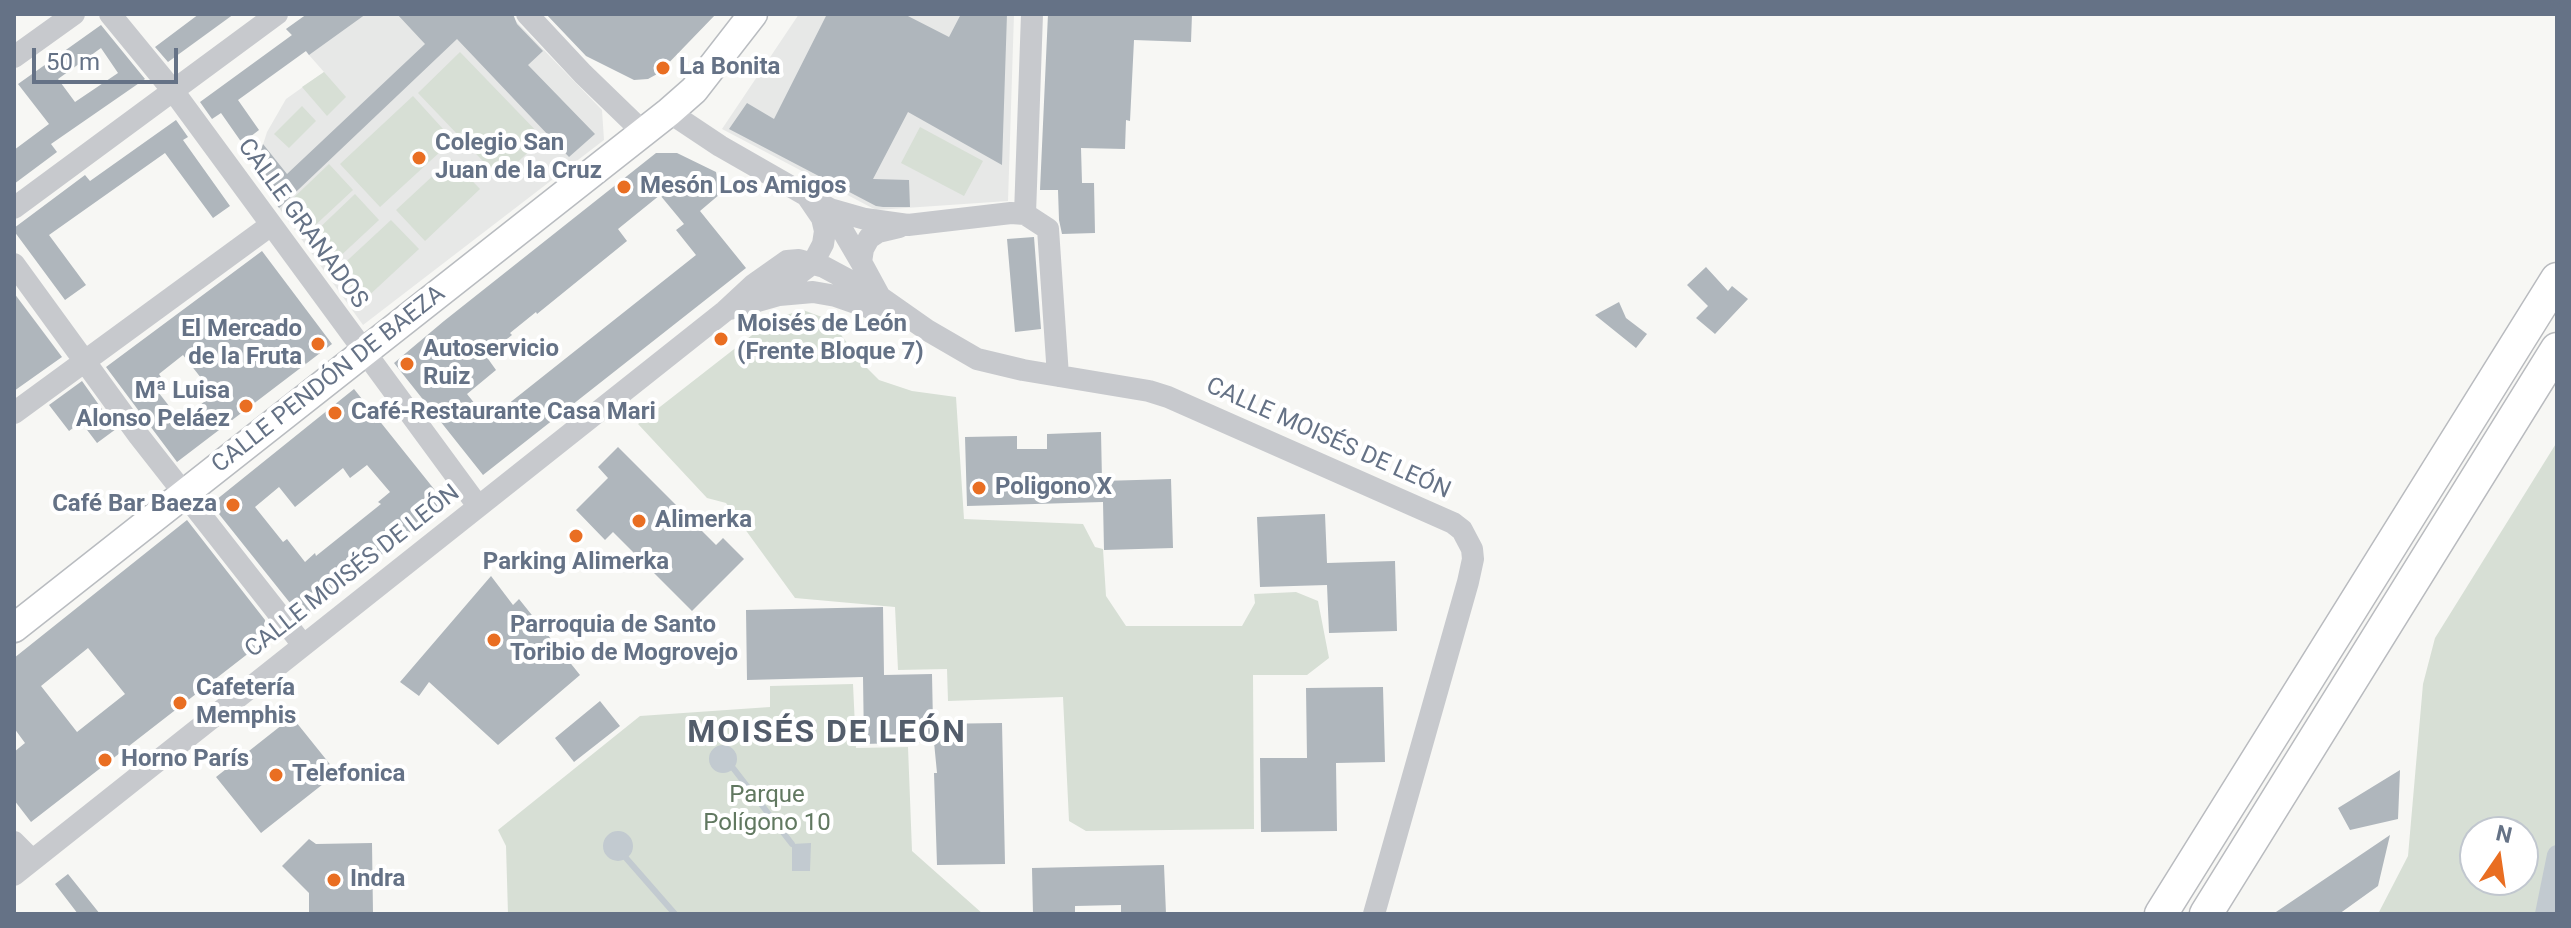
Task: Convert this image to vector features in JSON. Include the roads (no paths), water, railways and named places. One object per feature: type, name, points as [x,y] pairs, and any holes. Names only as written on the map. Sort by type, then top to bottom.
[{"type":"highway","points":[[2161,914],[2557,279]]},
{"type":"highway","points":[[2206,914],[2557,349]]},
{"type":"main road","name":"CALLE PENDÓN DE BAEZA","points":[[14,628],[644,133],[694,90],[753,14]]},
{"type":"street","points":[[14,57],[74,14]]},
{"type":"street","name":"CALLE GRANADOS","points":[[110,14],[174,92],[478,506]]},
{"type":"street","points":[[14,208],[277,14]]},
{"type":"street","points":[[527,14],[644,133]]},
{"type":"street","points":[[1025,214],[1032,14]]},
{"type":"street","points":[[669,112],[720,146],[830,209],[865,219],[908,225]]},
{"type":"street","points":[[807,195],[822,218],[825,231],[823,244],[813,263]]},
{"type":"street","name":"CALLE MOISÉS DE LEÓN","points":[[830,209],[880,297]]},
{"type":"street","points":[[861,262],[869,238],[878,232],[908,225],[1025,214],[1048,229],[1058,376]]},
{"type":"street","points":[[14,413],[271,225]]},
{"type":"street","name":"CALLE MOISÉS DE LEÓN","points":[[14,875],[787,261],[813,263],[880,297],[927,330],[977,359],[1168,397],[1453,523],[1462,530],[1469,540],[1473,559],[1468,582],[1374,914]]},
{"type":"street","name":"CALLE MOISÉS DE LEÓN","points":[[761,300],[785,286],[813,263]]},
{"type":"street","points":[[14,264],[83,361],[303,645]]},
{"type":"street","name":"CALLE MOISÉS DE LEÓN","points":[[725,311],[793,293],[836,296],[927,330]]},
{"type":"street","points":[[14,842],[32,860]]},
{"type":"waterway","points":[[733,768],[792,844]]},
{"type":"waterway","points":[[2545,914],[2557,855]]},
{"type":"waterway","points":[[626,858],[675,914]]},
{"type":"place","name":"La Bonita","points":[[663,68]]},
{"type":"place","name":"Colegio San Juan de la Cruz","points":[[419,158]]},
{"type":"place","name":"Mesón Los Amigos","points":[[624,187]]},
{"type":"place","name":"Moisés de León (Frente Bloque 7)","points":[[721,339]]},
{"type":"place","name":"El Mercado de la Fruta","points":[[318,344]]},
{"type":"place","name":"Autoservicio Ruiz","points":[[407,364]]},
{"type":"place","name":"Mª Luisa Alonso Peláez","points":[[246,406]]},
{"type":"place","name":"Café-Restaurante Casa Mari","points":[[335,413]]},
{"type":"place","name":"Poligono X","points":[[979,488]]},
{"type":"place","name":"Café Bar Baeza","points":[[233,505]]},
{"type":"place","name":"Alimerka","points":[[639,521]]},
{"type":"place","name":"Parking Alimerka","points":[[576,536]]},
{"type":"place","name":"Parroquia de Santo Toribio de Mogrovejo","points":[[494,640]]},
{"type":"place","name":"Cafetería Memphis","points":[[180,703]]},
{"type":"place","name":"Horno París","points":[[105,760]]},
{"type":"place","name":"Telefonica","points":[[276,775]]},
{"type":"place","name":"Indra","points":[[334,880]]},
{"type":"district","name":"MOISÉS DE LEÓN","points":[[827,734]]},
{"type":"park label","name":"Parque Polígono 10","points":[[767,810]]}]
